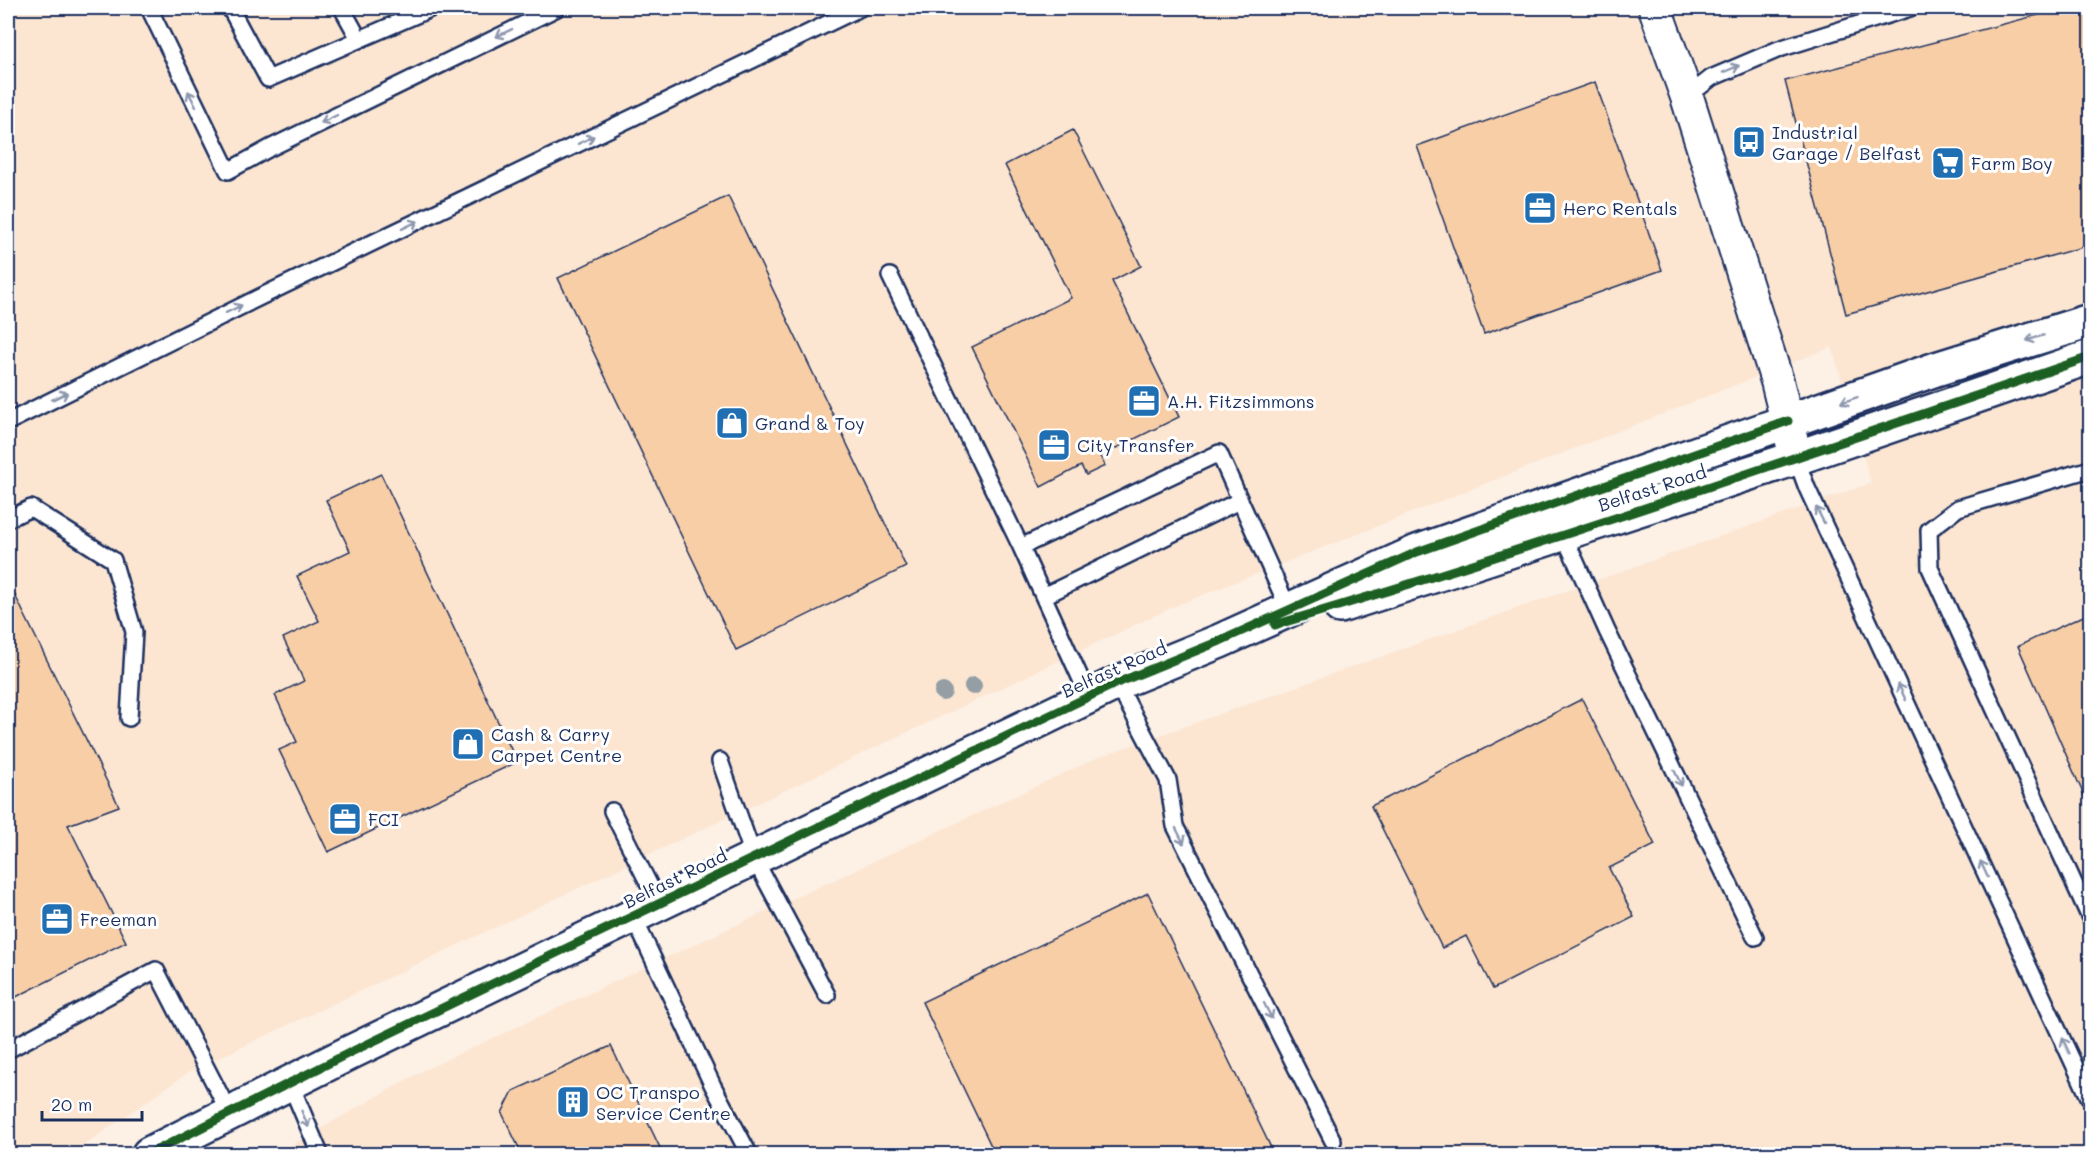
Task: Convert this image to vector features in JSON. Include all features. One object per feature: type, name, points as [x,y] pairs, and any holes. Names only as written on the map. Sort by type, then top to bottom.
[{"type":"street","points":[[1655,8],[1687,97],[1777,381],[1796,458]]},
{"type":"street","name":"Belfast Road","points":[[1220,641],[1384,593],[1788,421],[1936,369],[2091,321]]},
{"type":"street","name":"Belfast Road","points":[[149,1155],[290,1083],[1103,690],[1220,641],[1416,552],[1557,520],[1796,458],[2091,357]]},
{"type":"lane","points":[[148,8],[228,171],[270,148],[557,8]]},
{"type":"lane","points":[[230,8],[268,78],[432,8]]},
{"type":"lane","points":[[342,8],[359,39]]},
{"type":"lane","points":[[8,422],[270,292],[860,8]]},
{"type":"lane","points":[[1687,97],[1711,78],[1779,49],[1910,8]]},
{"type":"lane","points":[[890,276],[1044,597],[1103,690],[1168,780],[1175,826],[1333,1141]]},
{"type":"lane","points":[[1021,547],[1219,453],[1289,610]]},
{"type":"lane","points":[[1796,458],[1807,488],[2091,1099]]},
{"type":"lane","points":[[2091,469],[1958,508],[1929,530],[1930,568],[2091,918]]},
{"type":"lane","points":[[1044,597],[1239,501]]},
{"type":"lane","points":[[8,519],[31,508],[113,560],[134,632],[129,718]]},
{"type":"lane","points":[[1557,520],[1607,631],[1755,937]]},
{"type":"lane","points":[[720,761],[754,858],[827,995]]},
{"type":"lane","points":[[612,811],[646,910],[713,1086],[749,1155]]},
{"type":"lane","points":[[8,1050],[156,970],[230,1114]]},
{"type":"lane","points":[[290,1083],[320,1155]]},
{"type":"shaded area","points":[[8,8],[2090,8],[2090,1154],[276,1154],[422,1071],[1101,756],[1871,483],[1832,347],[1175,606],[189,1072],[71,1154],[8,1154]]},
{"type":"building","name":"Farm Boy","points":[[2065,8],[2090,8],[2090,245],[1846,314],[1785,81]]},
{"type":"building","name":"Herc Rentals","points":[[1595,82],[1662,270],[1484,334],[1417,146]]},
{"type":"building","points":[[1073,130],[1141,266],[1112,281],[1179,417],[1100,456],[1105,466],[1086,475],[1081,466],[1041,487],[972,347],[1071,298],[1005,165]]},
{"type":"building","name":"Grand & Toy","points":[[728,196],[906,567],[736,650],[558,278]]},
{"type":"building","points":[[381,474],[517,762],[328,852],[279,750],[297,742],[275,695],[304,681],[283,638],[319,621],[297,576],[350,551],[326,500]]},
{"type":"building","points":[[8,581],[119,806],[68,825],[126,942],[8,1001]]},
{"type":"building","points":[[2090,613],[2090,809],[2018,646]]},
{"type":"building","points":[[1582,699],[1655,845],[1609,868],[1634,917],[1493,989],[1466,936],[1442,948],[1371,806]]},
{"type":"building","points":[[1148,893],[1274,1154],[995,1154],[922,1002]]},
{"type":"building","name":"OC Transpo Service Centre","points":[[611,1046],[663,1154],[522,1154],[502,1113],[513,1091]]},
{"type":"cycle path","points":[[1275,625],[1582,529],[2090,357]]},
{"type":"cycle path","points":[[149,1154],[351,1052],[1117,683],[1220,641],[1417,552],[1788,421]]},
{"type":"place","name":"Industrial Garage / Belfast","points":[[1749,142]]},
{"type":"place","name":"Farm Boy","points":[[1948,163]]},
{"type":"place","name":"Herc Rentals","points":[[1540,208]]},
{"type":"place","name":"A.H. Fitzsimmons","points":[[1144,401]]},
{"type":"place","name":"Grand & Toy","points":[[732,423]]},
{"type":"place","name":"City Transfer","points":[[1054,445]]},
{"type":"place","name":"Cash & Carry Carpet Centre","points":[[468,744]]},
{"type":"place","name":"FCI","points":[[345,819]]},
{"type":"place","name":"Freeman","points":[[57,919]]},
{"type":"place","name":"OC Transpo Service Centre","points":[[573,1102]]}]
